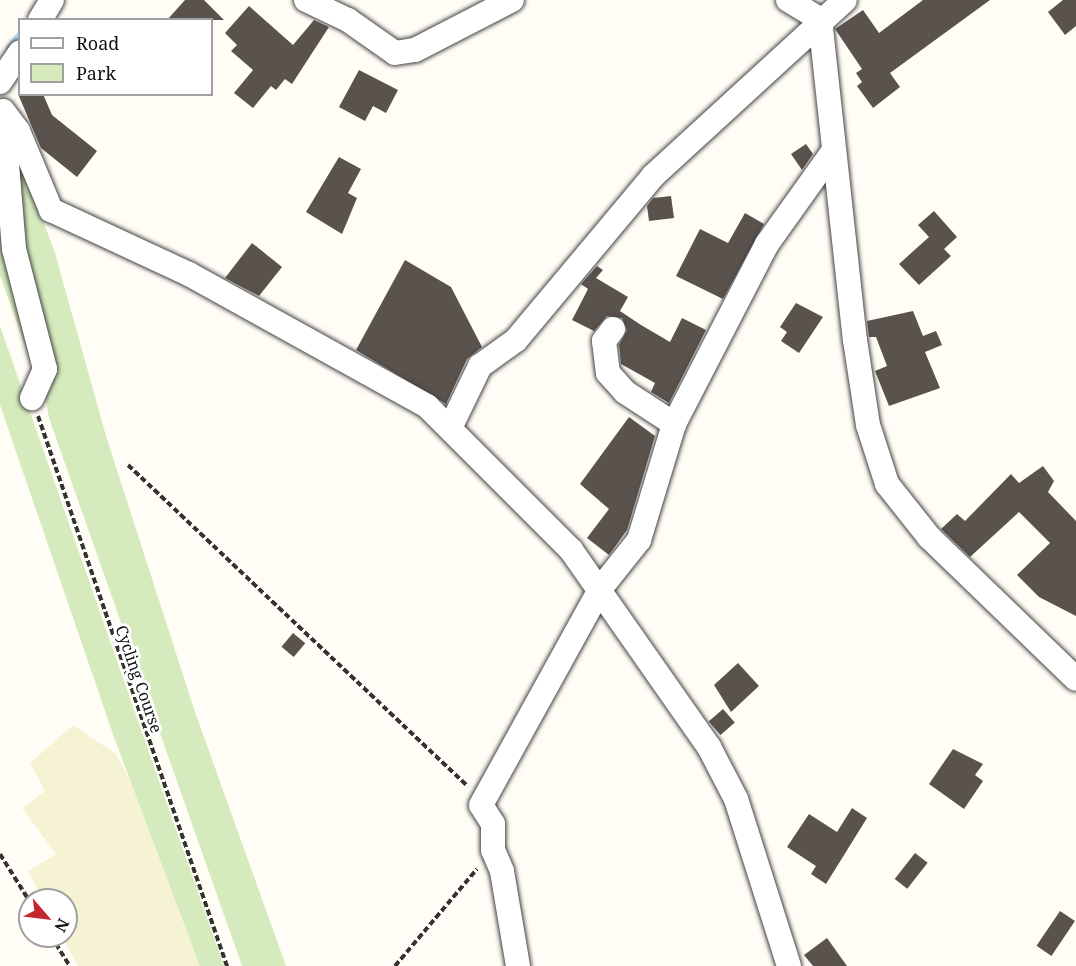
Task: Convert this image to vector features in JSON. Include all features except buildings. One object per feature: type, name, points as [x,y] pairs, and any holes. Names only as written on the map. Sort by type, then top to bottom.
[{"type":"street","points":[[41,18],[52,0]]},
{"type":"street","points":[[306,0],[348,20],[395,53],[416,50],[512,0]]},
{"type":"street","points":[[788,0],[820,19]]},
{"type":"street","points":[[451,426],[480,366],[516,340],[608,225],[820,19],[844,0]]},
{"type":"street","points":[[820,19],[868,425],[886,484],[929,537],[1076,679]]},
{"type":"street","points":[[0,82],[18,55]]},
{"type":"street","points":[[2,104],[18,131],[51,210],[189,274],[427,406],[451,426],[571,550],[600,588],[715,757],[736,799],[789,966]]},
{"type":"street","points":[[2,104],[14,249],[45,369],[32,398]]},
{"type":"street","points":[[518,966],[502,871],[493,850],[493,824],[481,805],[600,588],[639,540],[674,423],[767,244],[834,150]]},
{"type":"street","points":[[613,329],[604,341],[608,373],[625,392],[674,423]]},
{"type":"path","name":"Cycling Course","points":[[32,398],[227,966]]},
{"type":"path","points":[[128,465],[458,773],[481,805]]},
{"type":"path","points":[[395,966],[493,850]]},
{"type":"path","points":[[0,854],[21,888]]},
{"type":"path","points":[[59,948],[70,966]]},
{"type":"shaded area","points":[[73,725],[116,754],[160,837],[206,966],[78,966],[68,948],[78,948],[78,888],[37,888],[28,871],[56,854],[22,808],[45,791],[30,763]]},
{"type":"green space","points":[[10,132],[55,253],[106,436],[195,712],[286,966],[242,966],[49,418],[21,252]]},
{"type":"green space","points":[[0,153],[34,371],[0,275]]},
{"type":"green space","points":[[0,326],[224,966],[200,966],[115,740],[0,405]]},
{"type":"waterway","points":[[9,48],[18,37]]}]
